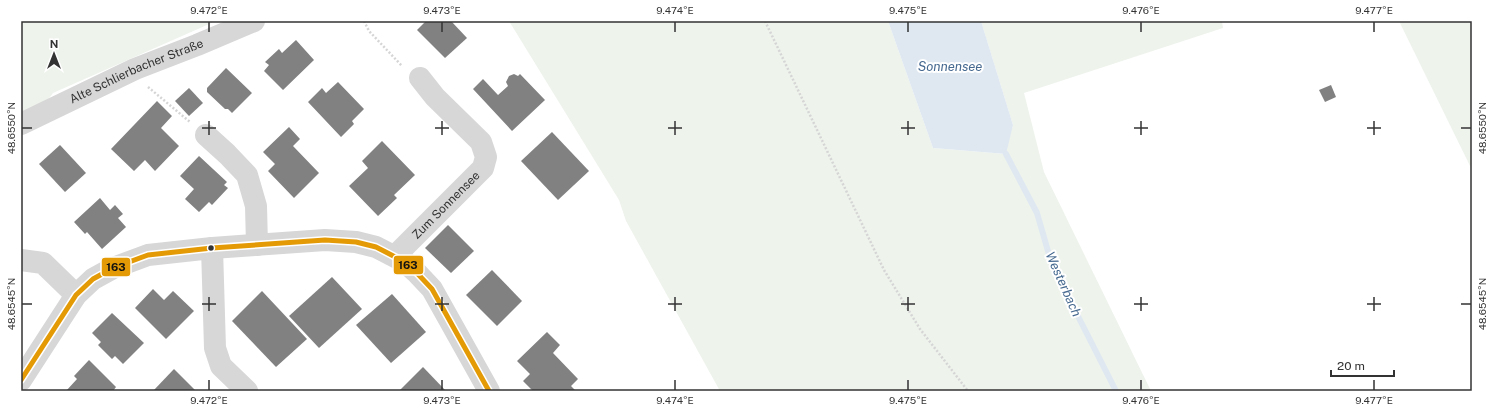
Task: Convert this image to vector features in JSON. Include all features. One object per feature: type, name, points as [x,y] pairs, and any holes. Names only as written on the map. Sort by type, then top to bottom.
[{"type":"street","name":"Alte Schlierbacher Straße","points":[[21,124],[135,69],[198,45],[254,21]]},
{"type":"street","name":"Zum Sonnensee","points":[[395,256],[483,168],[486,157],[481,142],[435,97],[420,78]]},
{"type":"street","points":[[206,135],[247,175],[256,206],[257,245]]},
{"type":"street","points":[[21,380],[76,295],[93,280],[113,268],[148,255],[212,248],[325,240],[356,242],[376,247],[395,256],[416,272],[432,289],[489,391]]},
{"type":"street","points":[[212,248],[215,348],[221,366],[247,391]]},
{"type":"street","points":[[21,260],[43,263],[76,295]]},
{"type":"path","points":[[364,21],[369,31],[410,74],[420,78]]},
{"type":"path","points":[[765,21],[884,270],[920,329],[968,391]]},
{"type":"path","points":[[145,84],[206,135]]},
{"type":"shaded area","points":[[21,21],[216,21],[53,93],[41,109],[21,117]]},
{"type":"shaded area","points":[[509,21],[888,21],[933,148],[1005,154],[1013,125],[981,21],[1222,21],[1223,28],[1024,93],[1044,172],[1151,391],[720,391],[626,221],[619,200]]},
{"type":"shaded area","points":[[1399,21],[1472,21],[1472,170]]},
{"type":"water","name":"Sonnensee","points":[[888,21],[981,21],[1013,125],[1006,154],[933,148]]},
{"type":"building","points":[[426,21],[451,21],[467,38],[445,58],[417,30]]},
{"type":"building","points":[[296,40],[314,60],[283,90],[264,71],[269,65],[265,62],[279,49],[282,53]]},
{"type":"building","points":[[226,68],[252,93],[232,113],[228,109],[225,109],[207,92],[207,88]]},
{"type":"building","points":[[514,74],[518,76],[520,74],[545,100],[512,131],[473,89],[483,79],[498,95],[508,86],[506,82],[509,76]]},
{"type":"building","points":[[338,82],[364,109],[352,121],[354,124],[341,137],[308,102],[322,88],[326,93]]},
{"type":"building","points":[[1331,85],[1336,97],[1325,102],[1319,90]]},
{"type":"building","points":[[189,88],[203,103],[189,116],[175,101]]},
{"type":"building","points":[[157,101],[172,116],[161,128],[179,146],[155,171],[145,160],[134,171],[111,149]]},
{"type":"building","points":[[289,127],[300,139],[293,146],[319,173],[294,198],[268,171],[275,164],[263,152]]},
{"type":"building","points":[[552,132],[589,171],[558,200],[521,161]]},
{"type":"building","points":[[382,141],[415,175],[394,195],[397,198],[378,216],[349,186],[368,168],[362,161]]},
{"type":"building","points":[[60,145],[86,173],[65,192],[39,164]]},
{"type":"building","points":[[199,156],[227,182],[224,185],[228,188],[212,205],[209,202],[199,212],[185,199],[194,189],[180,176]]},
{"type":"building","points":[[100,198],[110,210],[115,205],[123,214],[118,218],[126,227],[102,249],[87,232],[85,234],[74,222]]},
{"type":"building","points":[[448,225],[474,251],[451,273],[425,248]]},
{"type":"building","points":[[492,270],[522,301],[497,326],[466,295]]},
{"type":"building","points":[[332,277],[362,309],[319,348],[289,316]]},
{"type":"building","points":[[153,289],[164,300],[173,291],[194,311],[166,339],[135,308]]},
{"type":"building","points":[[262,291],[307,339],[276,367],[232,321]]},
{"type":"building","points":[[392,294],[426,332],[391,363],[356,325]]},
{"type":"building","points":[[112,313],[144,343],[123,364],[115,356],[112,359],[98,345],[101,342],[92,333]]},
{"type":"building","points":[[547,332],[560,345],[553,353],[578,379],[571,386],[576,391],[533,391],[523,381],[530,374],[517,361]]},
{"type":"building","points":[[89,360],[116,387],[113,391],[66,391],[77,379],[74,376]]},
{"type":"building","points":[[423,367],[446,391],[399,391]]},
{"type":"building","points":[[174,369],[196,391],[153,391]]},
{"type":"waterway","name":"Westerbach","points":[[1006,154],[1037,213],[1052,265],[1116,391]]},
{"type":"transit line","name":"163","points":[[21,380],[76,295],[93,279],[113,268],[148,255],[212,248],[325,240],[356,242],[376,247],[405,262],[416,272],[432,289],[489,391]]}]
